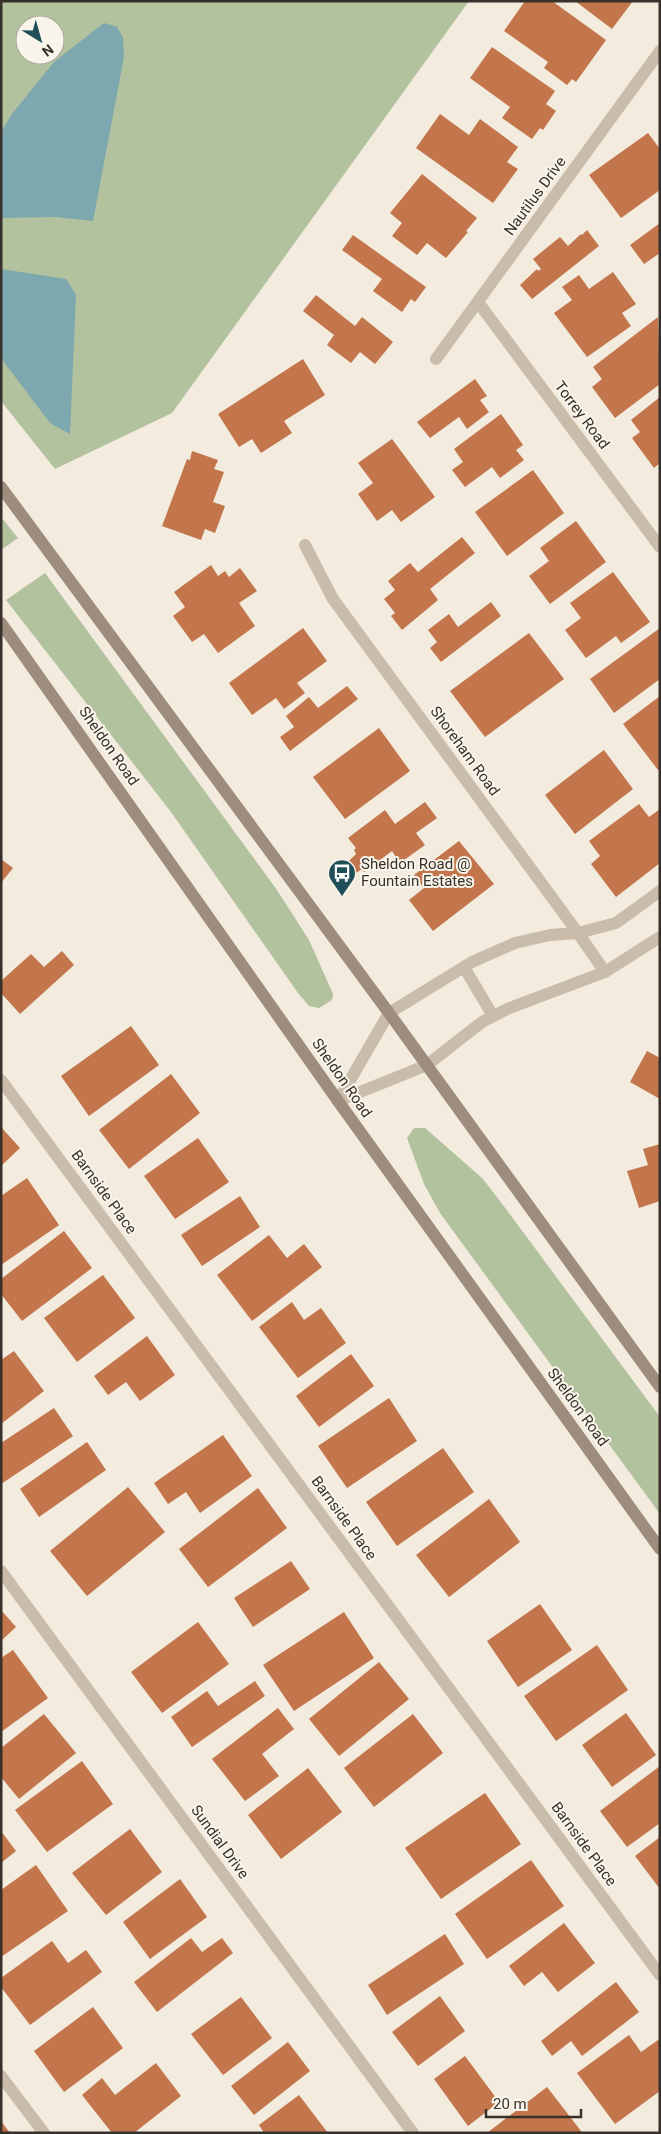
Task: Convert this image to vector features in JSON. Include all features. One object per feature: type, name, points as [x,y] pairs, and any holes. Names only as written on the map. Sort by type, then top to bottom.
[{"type":"main road","points":[[1,486],[389,1013],[660,1387]]},
{"type":"main road","name":"Sheldon Road","points":[[1,622],[338,1101],[660,1549]]},
{"type":"street","name":"Nautilus Drive","points":[[436,359],[660,52]]},
{"type":"street","name":"Torrey Road","points":[[478,302],[660,547]]},
{"type":"street","name":"Shoreham Road","points":[[305,545],[333,599],[605,972]]},
{"type":"street","points":[[338,1101],[389,1013],[464,967],[515,943],[578,933],[616,923],[660,891]]},
{"type":"street","points":[[338,1101],[427,1065],[482,1022],[506,1009],[605,972],[660,937]]},
{"type":"street","points":[[464,967],[493,1016]]},
{"type":"street","name":"Barnside Place","points":[[1,1080],[660,1975]]},
{"type":"street","name":"Sundial Drive","points":[[1,1571],[413,2133]]},
{"type":"street","points":[[1,2076],[44,2133]]},
{"type":"green space","points":[[1,1],[469,1],[172,413],[55,469],[1,401]]},
{"type":"green space","points":[[1,517],[18,538],[1,550]]},
{"type":"green space","points":[[45,573],[277,890],[309,940],[333,994],[332,1000],[319,1008],[309,1006],[298,993],[171,812],[6,600]]},
{"type":"green space","points":[[414,1128],[425,1128],[482,1178],[660,1417],[660,1514],[440,1213],[424,1184],[407,1138]]},
{"type":"water","points":[[104,23],[117,27],[123,38],[124,57],[93,221],[55,217],[1,218],[1,132],[12,114],[52,65],[65,65],[65,53]]},
{"type":"water","points":[[1,269],[66,279],[76,295],[70,434],[50,423],[1,358]]},
{"type":"building","points":[[525,1],[552,1],[606,40],[576,82],[572,79],[567,85],[544,68],[548,62],[504,31]]},
{"type":"building","points":[[575,1],[633,1],[612,29]]},
{"type":"building","points":[[492,47],[555,91],[546,104],[556,111],[543,130],[540,128],[532,139],[502,118],[510,107],[470,78]]},
{"type":"building","points":[[440,114],[469,135],[480,119],[518,147],[507,162],[518,169],[493,203],[416,148]]},
{"type":"building","points":[[648,133],[660,149],[660,190],[621,218],[589,175]]},
{"type":"building","points":[[422,174],[477,218],[446,258],[427,243],[417,255],[392,236],[402,223],[390,213]]},
{"type":"building","points":[[660,223],[660,253],[644,264],[630,245]]},
{"type":"building","points":[[587,230],[599,246],[532,299],[520,285],[537,269],[538,271],[541,269],[533,259],[560,237],[568,246]]},
{"type":"building","points":[[353,235],[426,287],[415,302],[411,299],[402,312],[373,291],[382,279],[342,250]]},
{"type":"building","points":[[613,272],[636,304],[622,313],[631,326],[587,357],[554,313],[572,300],[562,287],[579,275],[589,289]]},
{"type":"building","points":[[316,295],[355,326],[362,317],[393,342],[375,364],[360,352],[351,363],[327,345],[334,335],[303,311]]},
{"type":"building","points":[[658,317],[660,384],[615,418],[592,387],[602,379],[593,367]]},
{"type":"building","points":[[303,359],[325,395],[284,421],[292,433],[261,453],[252,439],[239,447],[218,414]]},
{"type":"building","points":[[475,379],[487,396],[480,400],[489,412],[467,429],[459,417],[430,438],[417,422]]},
{"type":"building","points":[[660,397],[660,463],[654,468],[632,438],[640,432],[631,420]]},
{"type":"building","points":[[501,414],[523,445],[516,450],[524,460],[500,478],[492,467],[465,487],[452,470],[463,462],[454,449]]},
{"type":"building","points":[[392,439],[435,497],[401,522],[392,510],[377,521],[358,494],[373,483],[358,463]]},
{"type":"building","points":[[192,451],[218,460],[214,469],[224,472],[213,502],[225,506],[215,533],[205,529],[201,540],[162,526],[187,459],[190,460]]},
{"type":"building","points":[[533,470],[564,513],[507,556],[475,512]]},
{"type":"building","points":[[576,521],[606,562],[550,604],[529,576],[549,561],[540,548]]},
{"type":"building","points":[[462,537],[475,553],[430,589],[438,600],[402,630],[391,616],[395,613],[384,599],[395,590],[388,581],[410,563],[418,572]]},
{"type":"building","points":[[211,565],[218,576],[225,571],[229,577],[240,568],[257,591],[239,603],[255,626],[218,653],[204,634],[192,642],[173,616],[185,607],[174,592]]},
{"type":"building","points":[[613,572],[650,622],[621,643],[616,636],[586,658],[565,630],[581,618],[570,603]]},
{"type":"building","points":[[491,602],[501,616],[441,662],[430,648],[437,642],[428,630],[449,614],[458,627]]},
{"type":"building","points":[[303,628],[327,661],[297,683],[305,693],[284,709],[276,698],[252,715],[229,683]]},
{"type":"building","points":[[660,628],[660,679],[614,713],[590,679]]},
{"type":"building","points":[[529,633],[564,679],[485,737],[450,691]]},
{"type":"building","points":[[347,686],[358,699],[290,751],[280,737],[294,727],[286,716],[309,697],[318,708]]},
{"type":"building","points":[[660,696],[660,768],[658,770],[623,724]]},
{"type":"building","points":[[379,728],[410,771],[345,819],[313,777]]},
{"type":"building","points":[[604,750],[633,789],[575,834],[545,795]]},
{"type":"building","points":[[425,802],[437,818],[416,833],[425,845],[400,863],[392,851],[364,872],[362,869],[356,873],[348,862],[356,854],[354,850],[356,848],[348,838],[385,810],[395,824]]},
{"type":"building","points":[[639,804],[649,817],[660,809],[660,863],[616,897],[591,864],[600,856],[589,841]]},
{"type":"building","points":[[459,841],[494,884],[433,931],[409,900],[424,888],[414,875]]},
{"type":"building","points":[[1,859],[13,868],[1,883]]},
{"type":"building","points":[[62,951],[74,965],[20,1014],[1,993],[1,981],[31,954],[44,967]]},
{"type":"building","points":[[131,1026],[159,1065],[89,1116],[61,1076]]},
{"type":"building","points":[[647,1051],[660,1058],[660,1099],[630,1082]]},
{"type":"building","points":[[171,1074],[200,1113],[129,1169],[99,1130]]},
{"type":"building","points":[[1,1127],[20,1148],[1,1166]]},
{"type":"building","points":[[198,1138],[229,1182],[175,1219],[144,1176]]},
{"type":"building","points":[[660,1144],[660,1201],[639,1208],[627,1171],[648,1165],[643,1149]]},
{"type":"building","points":[[27,1178],[59,1225],[1,1265],[1,1196]]},
{"type":"building","points":[[240,1196],[260,1227],[202,1266],[181,1235]]},
{"type":"building","points":[[64,1231],[92,1268],[22,1321],[1,1294],[1,1279]]},
{"type":"building","points":[[269,1235],[287,1258],[304,1244],[322,1267],[252,1321],[217,1275]]},
{"type":"building","points":[[103,1275],[135,1318],[77,1362],[44,1318]]},
{"type":"building","points":[[292,1302],[304,1320],[321,1308],[346,1343],[298,1378],[259,1327]]},
{"type":"building","points":[[147,1336],[175,1375],[140,1401],[126,1382],[108,1395],[94,1376]]},
{"type":"building","points":[[14,1351],[44,1391],[1,1424],[1,1360]]},
{"type":"building","points":[[351,1354],[374,1386],[319,1427],[296,1396]]},
{"type":"building","points":[[389,1398],[417,1441],[347,1488],[318,1446]]},
{"type":"building","points":[[54,1408],[73,1436],[1,1484],[1,1443]]},
{"type":"building","points":[[223,1435],[252,1476],[200,1513],[186,1492],[168,1504],[154,1483]]},
{"type":"building","points":[[87,1442],[106,1470],[39,1517],[20,1489]]},
{"type":"building","points":[[443,1448],[474,1492],[397,1546],[366,1502]]},
{"type":"building","points":[[128,1487],[165,1532],[87,1596],[50,1551]]},
{"type":"building","points":[[258,1488],[287,1528],[208,1587],[179,1549]]},
{"type":"building","points":[[489,1499],[520,1542],[449,1597],[416,1555]]},
{"type":"building","points":[[291,1561],[310,1589],[253,1627],[234,1598]]},
{"type":"building","points":[[540,1604],[572,1650],[518,1687],[487,1641]]},
{"type":"building","points":[[1,1610],[16,1627],[1,1641]]},
{"type":"building","points":[[344,1612],[374,1658],[294,1711],[263,1665]]},
{"type":"building","points":[[198,1622],[229,1664],[162,1713],[131,1672]]},
{"type":"building","points":[[597,1645],[628,1690],[556,1741],[524,1696]]},
{"type":"building","points":[[13,1650],[48,1698],[1,1732],[1,1658]]},
{"type":"building","points":[[379,1662],[409,1699],[339,1756],[309,1719]]},
{"type":"building","points":[[255,1681],[265,1696],[192,1747],[171,1717],[207,1691],[218,1706]]},
{"type":"building","points":[[278,1708],[294,1729],[262,1754],[279,1776],[245,1801],[212,1759]]},
{"type":"building","points":[[626,1713],[656,1755],[612,1787],[582,1745]]},
{"type":"building","points":[[44,1714],[76,1753],[19,1799],[1,1777],[1,1748]]},
{"type":"building","points":[[413,1714],[443,1753],[374,1807],[344,1768]]},
{"type":"building","points":[[82,1761],[113,1804],[47,1852],[15,1810]]},
{"type":"building","points":[[660,1766],[660,1823],[627,1847],[600,1811]]},
{"type":"building","points":[[308,1768],[342,1812],[281,1859],[248,1815]]},
{"type":"building","points":[[485,1793],[521,1844],[441,1899],[405,1848]]},
{"type":"building","points":[[130,1829],[162,1872],[106,1915],[72,1873]]},
{"type":"building","points":[[1,1831],[16,1851],[1,1863]]},
{"type":"building","points":[[660,1837],[660,1889],[635,1856]]},
{"type":"building","points":[[531,1860],[564,1906],[487,1959],[455,1914]]},
{"type":"building","points":[[36,1865],[68,1911],[1,1957],[1,1890]]},
{"type":"building","points":[[180,1879],[207,1917],[150,1959],[123,1922]]},
{"type":"building","points":[[564,1923],[595,1963],[558,1992],[542,1972],[524,1986],[509,1966]]},
{"type":"building","points":[[445,1934],[464,1964],[387,2015],[368,1985]]},
{"type":"building","points":[[191,1938],[202,1952],[222,1938],[233,1953],[157,2012],[134,1982]]},
{"type":"building","points":[[52,1941],[68,1963],[86,1950],[102,1972],[30,2025],[1,1987],[1,1978]]},
{"type":"building","points":[[616,1982],[639,2012],[582,2056],[571,2041],[552,2056],[541,2041]]},
{"type":"building","points":[[440,1996],[465,2031],[418,2066],[392,2032]]},
{"type":"building","points":[[241,1997],[272,2038],[223,2075],[191,2034]]},
{"type":"building","points":[[93,2007],[123,2048],[64,2092],[34,2051]]},
{"type":"building","points":[[629,2035],[641,2052],[658,2040],[660,2042],[660,2091],[615,2124],[577,2073]]},
{"type":"building","points":[[288,2042],[310,2071],[254,2115],[231,2086]]},
{"type":"building","points":[[465,2056],[499,2102],[468,2126],[434,2079]]},
{"type":"building","points":[[156,2063],[181,2096],[134,2133],[112,2133],[82,2095],[102,2078],[115,2095]]},
{"type":"building","points":[[547,2087],[581,2131],[579,2133],[487,2133]]},
{"type":"building","points":[[299,2095],[328,2133],[264,2133],[259,2125]]},
{"type":"building","points":[[1,2121],[10,2133],[1,2133]]},
{"type":"place","name":"Sheldon Road @ Fountain Estates","points":[[342,897]]}]
